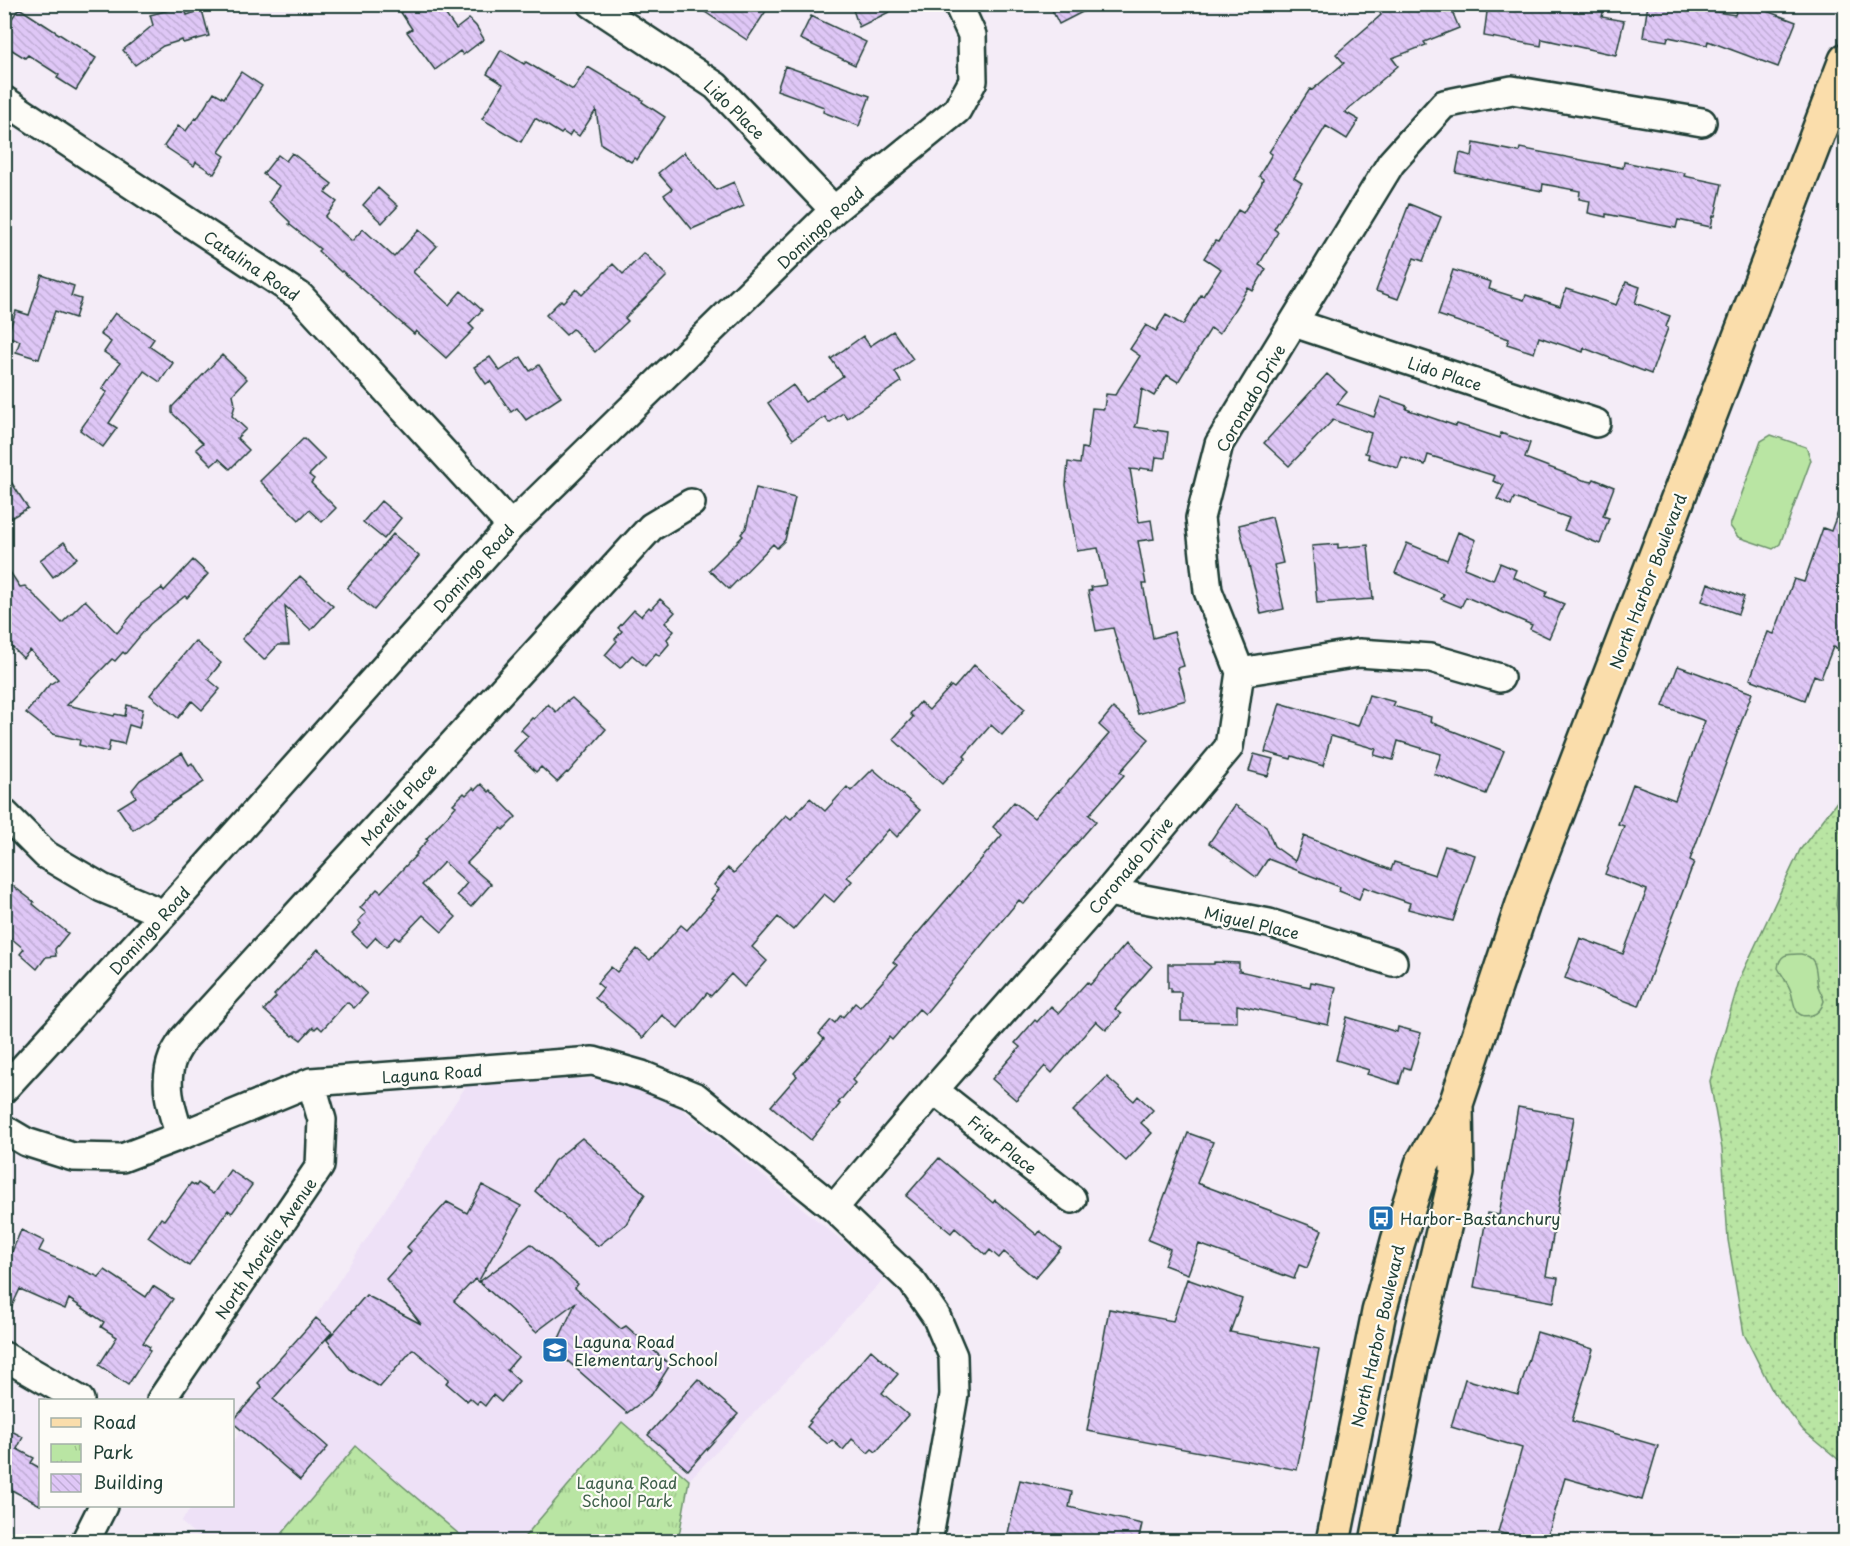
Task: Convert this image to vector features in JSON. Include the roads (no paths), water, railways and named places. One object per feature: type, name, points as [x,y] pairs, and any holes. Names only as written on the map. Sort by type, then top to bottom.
[{"type":"main road","name":"North Harbor Boulevard","points":[[1333,1542],[1378,1320],[1398,1241],[1422,1164],[1456,1104],[1526,895],[1845,60]]},
{"type":"main road","name":"North Harbor Boulevard","points":[[1377,1542],[1412,1362],[1457,1173],[1456,1104]]},
{"type":"street","name":"Lido Place","points":[[592,4],[716,86],[834,210]]},
{"type":"street","name":"Domingo Road","points":[[4,1089],[511,526],[834,210],[957,111],[973,81],[972,35],[958,4]]},
{"type":"street","name":"Coronado Drive","points":[[834,1208],[1108,892],[1229,747],[1240,672],[1208,591],[1200,518],[1219,444],[1391,163],[1444,104],[1512,90],[1702,122]]},
{"type":"street","name":"Catalina Road","points":[[4,100],[300,296],[511,526]]},
{"type":"street","name":"Lido Place","points":[[1294,323],[1596,423]]},
{"type":"street","name":"Morelia Place","points":[[180,1136],[170,1106],[167,1080],[173,1057],[185,1037],[651,527],[691,503]]},
{"type":"street","points":[[1240,672],[1359,653],[1431,658],[1500,678]]},
{"type":"street","points":[[4,813],[46,855],[102,888],[164,914]]},
{"type":"street","name":"Miguel Place","points":[[1108,892],[1269,924],[1393,962]]},
{"type":"street","name":"Laguna Road","points":[[4,1129],[26,1142],[73,1157],[122,1158],[311,1082],[594,1061],[642,1075],[696,1097],[834,1208],[913,1283],[936,1316],[953,1356],[954,1395],[928,1542]]},
{"type":"street","name":"North Morelia Avenue","points":[[162,1399],[320,1166],[322,1120],[311,1082]]},
{"type":"street","name":"Friar Place","points":[[934,1090],[1072,1199]]},
{"type":"street","points":[[4,1356],[77,1399]]},
{"type":"street","points":[[85,1542],[102,1507]]},
{"type":"place","name":"Harbor-Bastanchury","points":[[1381,1218]]},
{"type":"place","name":"Laguna Road Elementary School","points":[[555,1350]]},
{"type":"park label","name":"Laguna Road School Park","points":[[627,1491]]}]
